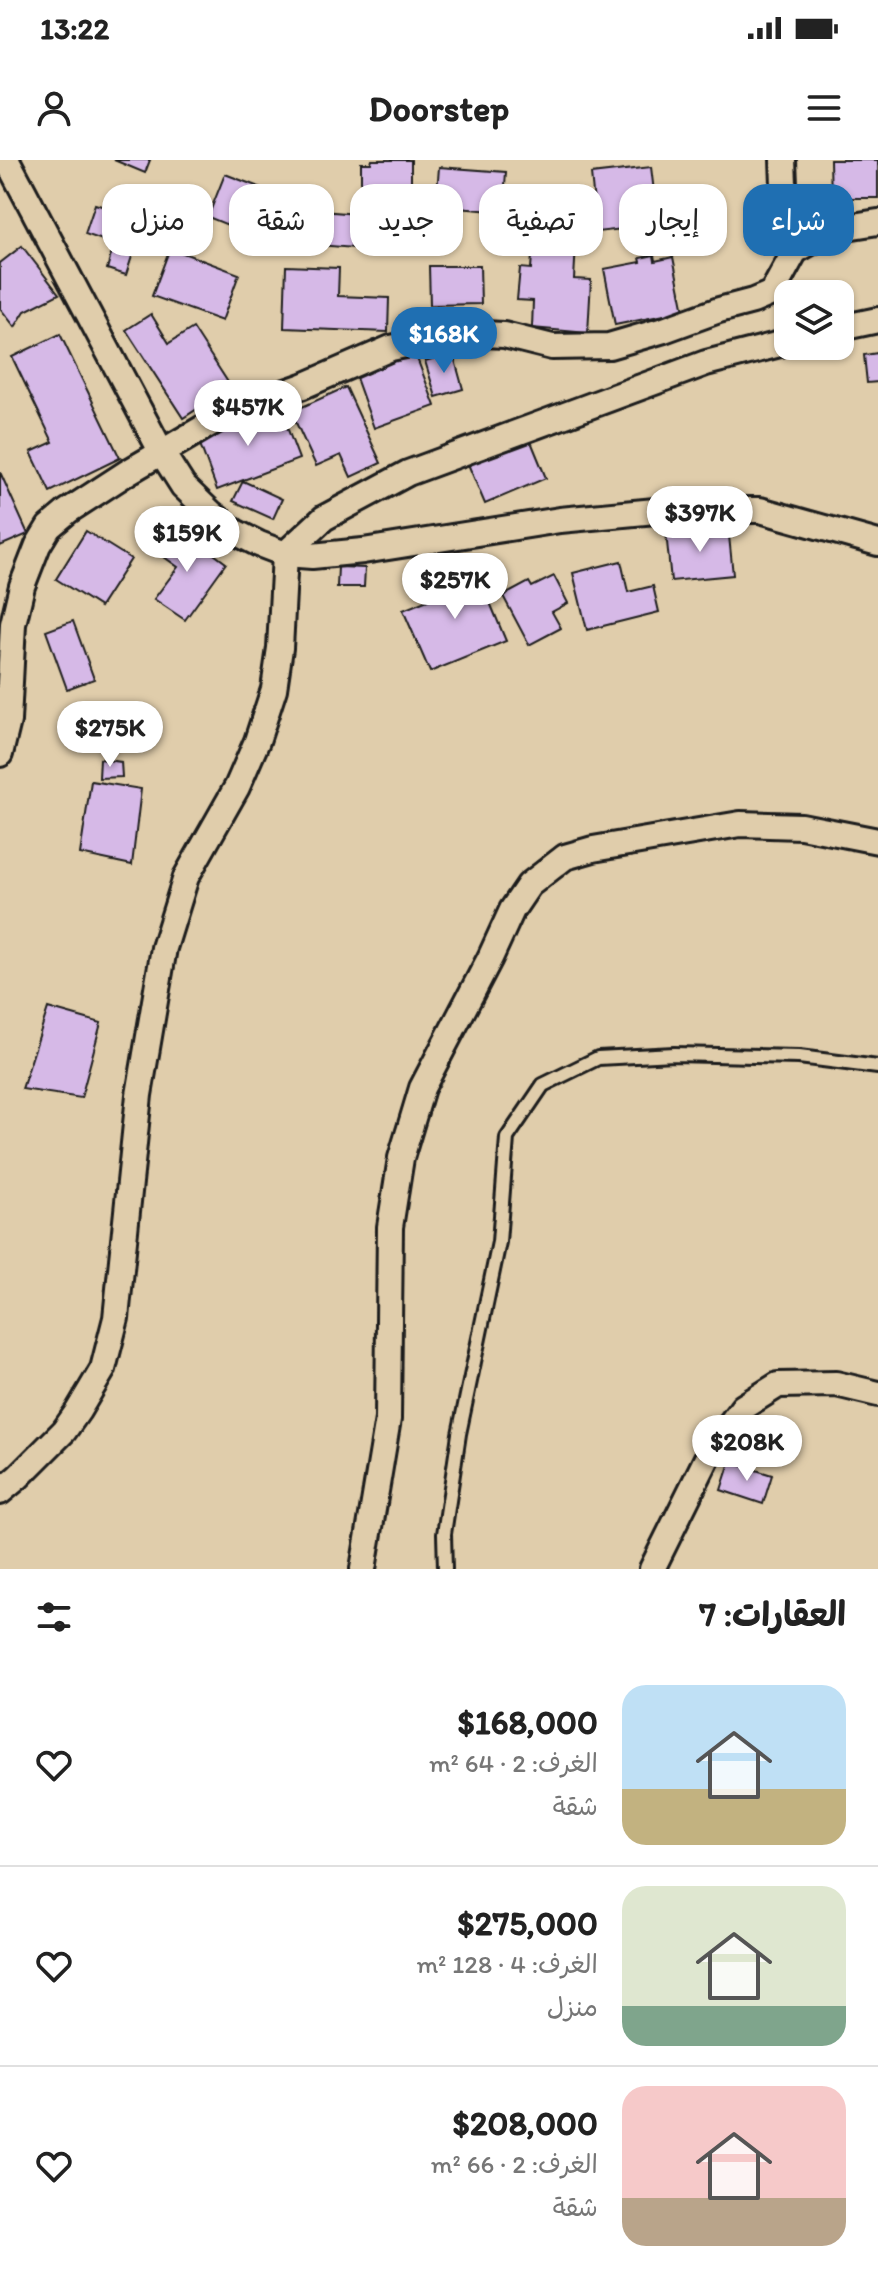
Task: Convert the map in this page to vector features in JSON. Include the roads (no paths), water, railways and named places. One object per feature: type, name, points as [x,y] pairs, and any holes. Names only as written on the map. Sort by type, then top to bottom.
[{"type":"street","points":[[7,160],[162,453],[183,486],[211,513],[247,538],[285,554],[312,556],[560,520],[666,510],[760,510],[878,543]]},
{"type":"street","points":[[783,160],[784,184]]},
{"type":"street","points":[[854,226],[878,222]]},
{"type":"street","points":[[0,754],[8,721],[13,624],[22,586],[38,545],[49,527],[68,511],[232,411],[303,386],[391,348],[463,333],[504,335],[552,347],[609,346],[772,293],[792,256]]},
{"type":"street","points":[[854,325],[878,320]]},
{"type":"street","points":[[0,1492],[64,1431],[103,1369],[116,1318],[141,1081],[164,948],[186,877],[237,787],[257,741],[274,689],[280,648],[285,554],[324,518],[408,473],[706,363],[774,346]]},
{"type":"street","points":[[363,1569],[388,1419],[390,1227],[401,1158],[422,1088],[512,910],[529,885],[565,857],[593,849],[740,824],[801,826],[878,841]]},
{"type":"street","points":[[652,1569],[712,1448],[743,1407],[778,1385],[836,1384],[878,1394]]},
{"type":"lane","points":[[445,1569],[444,1534],[459,1434],[499,1242],[507,1138],[543,1085],[598,1058],[659,1055],[799,1057],[878,1067]]}]
